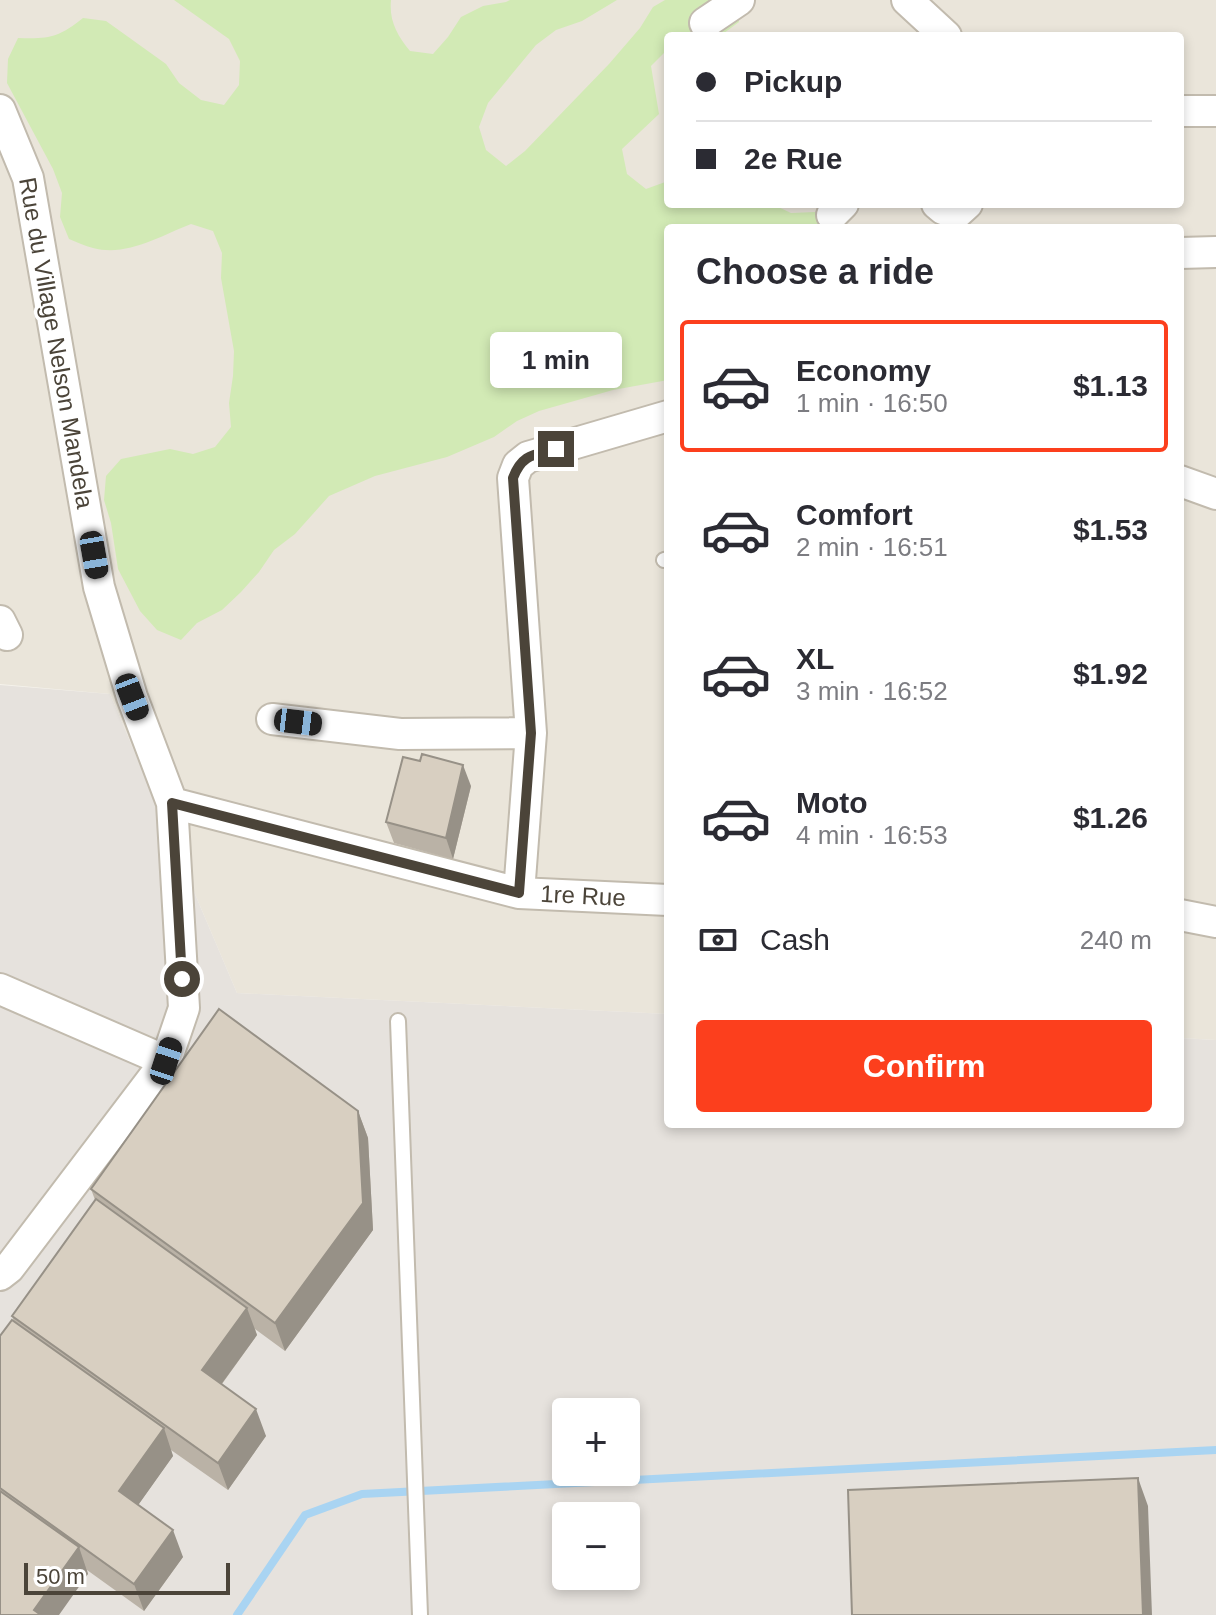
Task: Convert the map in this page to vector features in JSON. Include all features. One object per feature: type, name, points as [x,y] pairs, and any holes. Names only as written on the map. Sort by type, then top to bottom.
[{"type":"street","points":[[705,23],[739,0]]},
{"type":"street","points":[[907,0],[942,32]]},
{"type":"street","name":"Rue du Village Nelson Mandela","points":[[0,110],[28,178],[99,587],[132,697],[172,803],[184,1008],[166,1061],[9,1268],[0,1275]]},
{"type":"street","points":[[1184,111],[1216,111]]},
{"type":"street","points":[[942,208],[956,214],[963,208]]},
{"type":"street","points":[[1184,253],[1216,252]]},
{"type":"street","points":[[519,893],[531,733],[513,478],[518,465],[528,457],[664,417]]},
{"type":"street","points":[[1184,482],[1216,494]]},
{"type":"street","points":[[272,719],[400,734],[531,733]]},
{"type":"street","name":"1re Rue","points":[[172,803],[519,893],[664,900]]},
{"type":"street","points":[[1184,916],[1216,922]]},
{"type":"street","points":[[0,989],[166,1061]]},
{"type":"lane","points":[[398,1021],[420,1615]]},
{"type":"shaded area","points":[[0,0],[1216,0],[1216,1040],[1184,1038],[1184,224],[664,224],[664,1014],[237,993],[110,694],[0,684]]},
{"type":"shaded area","points":[[0,685],[110,694],[237,993],[664,1014],[664,1128],[1184,1128],[1184,1038],[1216,1040],[1216,1615],[0,1615]]},
{"type":"green space","points":[[174,0],[391,0],[393,21],[405,45],[410,51],[433,54],[461,17],[483,6],[510,0],[617,0],[582,21],[556,30],[536,45],[488,103],[479,127],[486,150],[506,166],[525,151],[609,64],[640,28],[653,7],[665,0],[736,0],[739,22],[725,32],[664,32],[664,53],[651,66],[659,114],[622,149],[627,174],[646,189],[664,182],[664,208],[780,208],[791,213],[815,212],[819,224],[664,224],[664,381],[613,390],[539,411],[494,437],[447,457],[375,476],[329,496],[295,534],[274,550],[241,592],[222,610],[197,623],[181,640],[157,630],[140,611],[118,569],[104,500],[106,476],[121,459],[170,449],[193,454],[215,447],[231,427],[229,403],[234,351],[221,278],[222,253],[213,231],[191,224],[143,244],[118,250],[93,248],[69,239],[60,217],[62,193],[53,169],[7,83],[8,59],[18,38],[53,36],[83,18],[106,21],[166,64],[179,83],[201,100],[224,105],[239,85],[240,61],[229,39]]},
{"type":"building","points":[[422,754],[463,765],[446,838],[386,822],[403,757],[420,761]]},
{"type":"building","points":[[219,1009],[358,1111],[363,1203],[275,1323],[91,1189]]},
{"type":"building","points":[[96,1199],[247,1308],[202,1370],[256,1409],[218,1463],[12,1316]]},
{"type":"building","points":[[12,1320],[164,1428],[119,1491],[173,1530],[134,1584],[0,1488],[0,1336]]},
{"type":"building","points":[[1138,1478],[1143,1615],[852,1615],[848,1490]]},
{"type":"building","points":[[0,1491],[79,1547],[34,1610],[41,1615],[0,1615]]},
{"type":"waterway","points":[[237,1615],[305,1515],[362,1494],[1216,1450]]},
{"type":"route","points":[[182,979],[172,803],[519,893],[531,733],[513,478],[518,465],[528,457],[556,449]]}]
